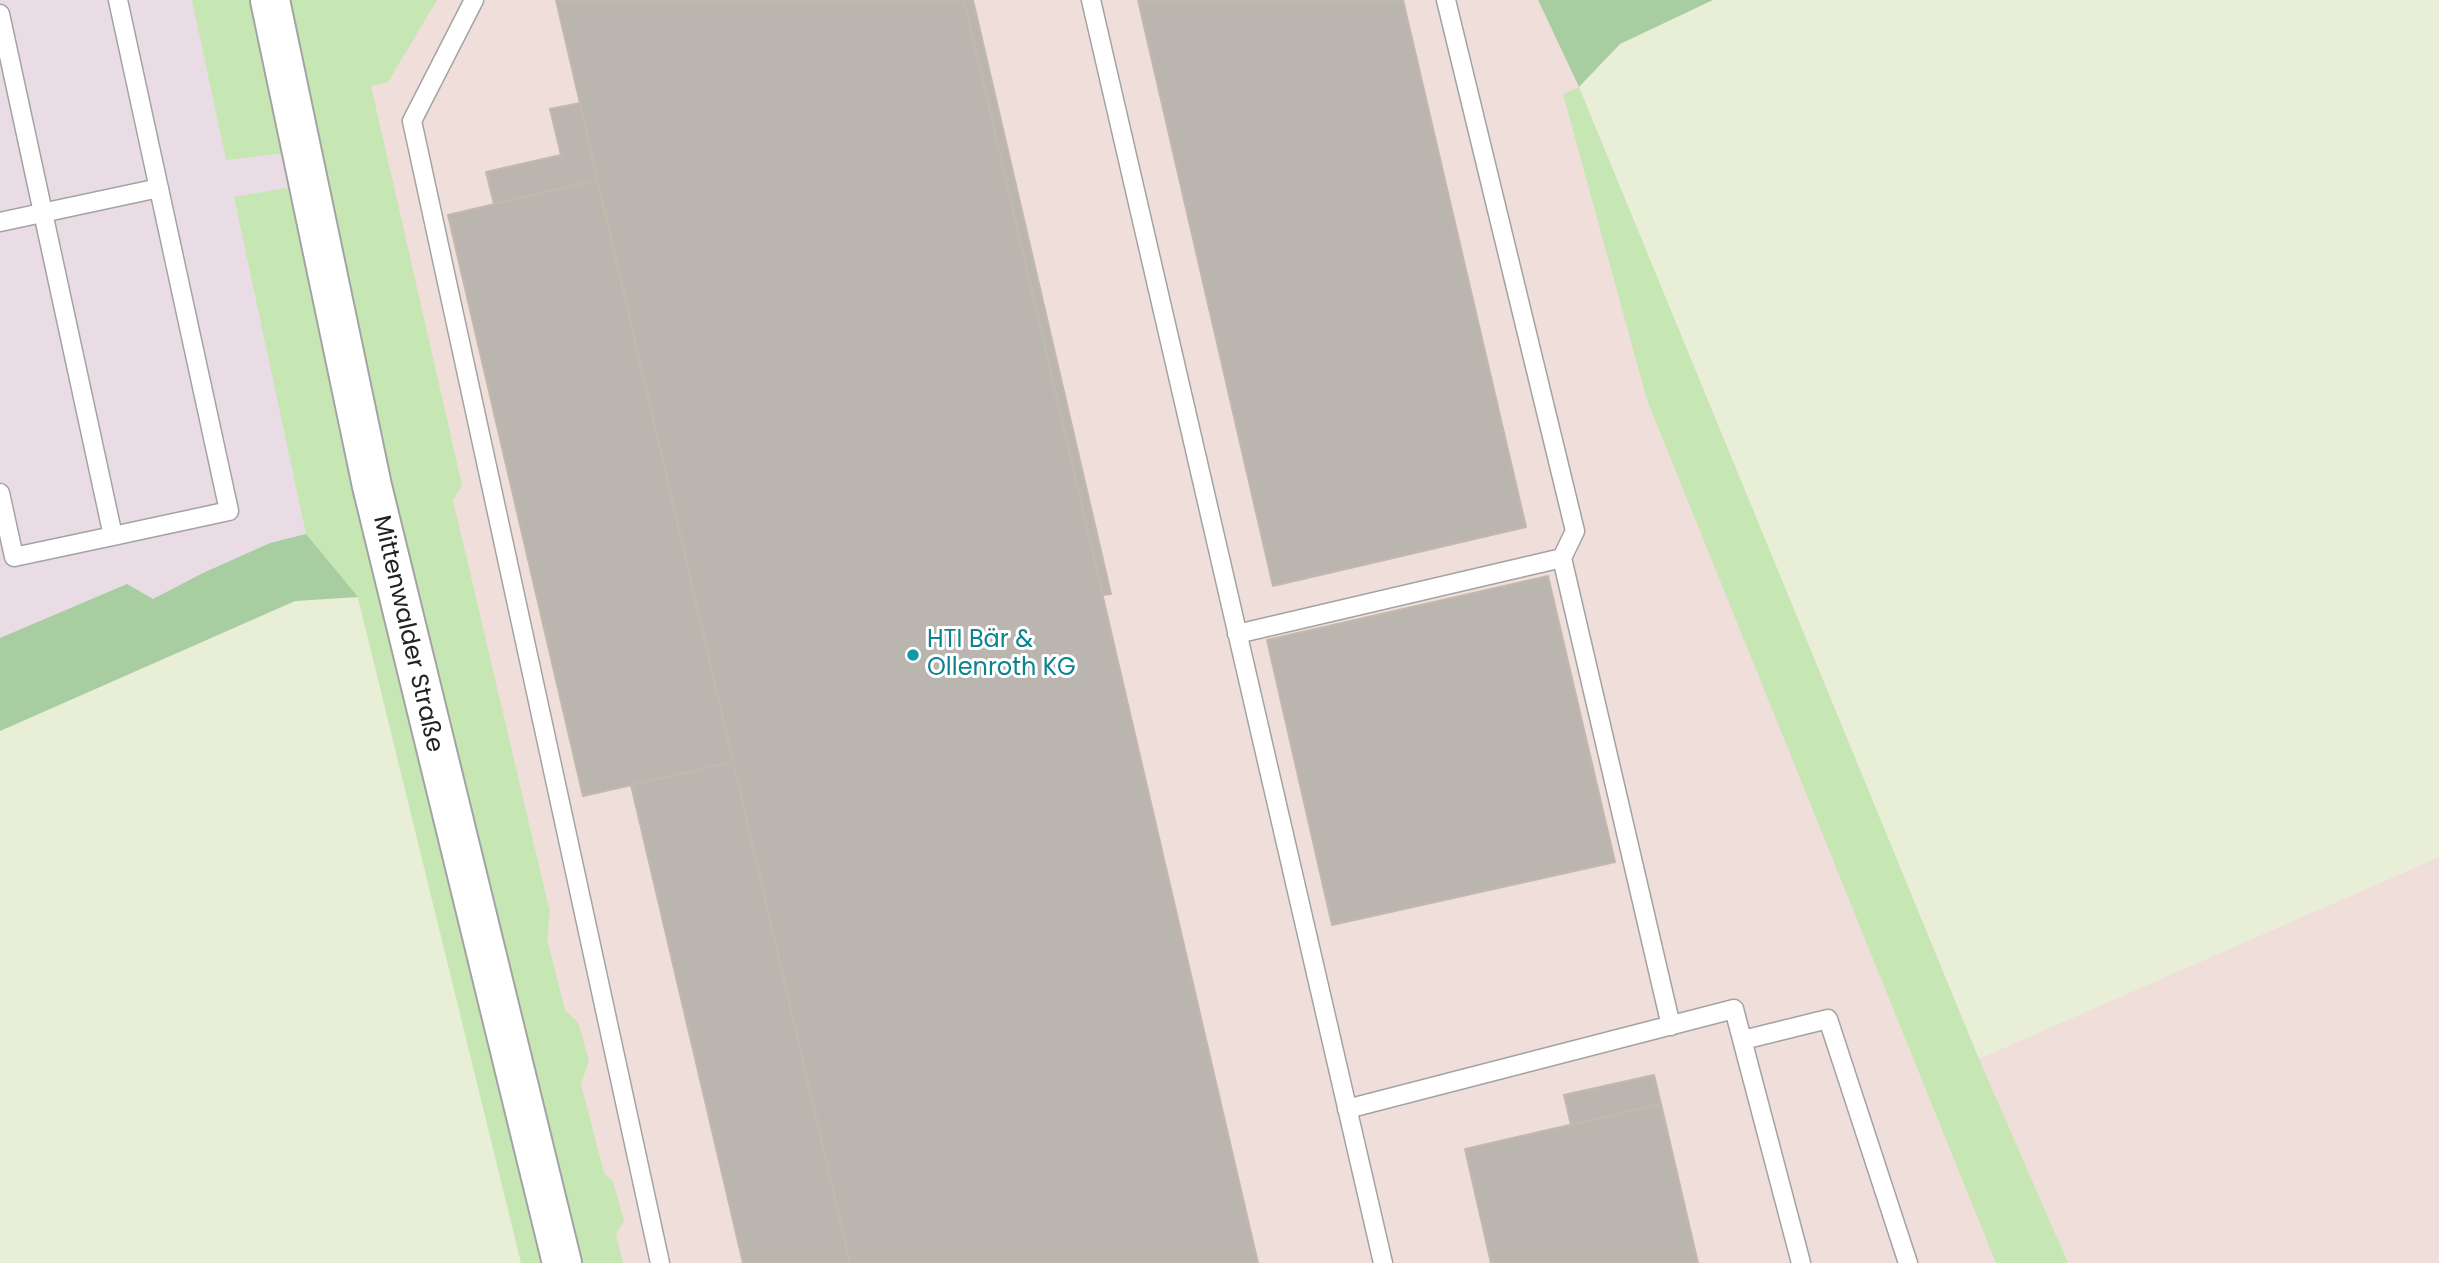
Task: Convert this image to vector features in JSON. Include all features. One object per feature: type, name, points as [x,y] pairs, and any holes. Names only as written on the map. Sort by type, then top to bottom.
[{"type":"street","name":"Mittenwalder Straße","points":[[270,0],[372,486],[562,1263]]},
{"type":"lane","points":[[0,493],[7,561],[229,511],[118,0]]},
{"type":"lane","points":[[474,0],[412,121],[660,1263]]},
{"type":"lane","points":[[1091,0],[1383,1263]]},
{"type":"lane","points":[[1446,0],[1575,531],[1562,558],[1671,1026]]},
{"type":"lane","points":[[0,14],[113,536]]},
{"type":"lane","points":[[0,222],[159,188]]},
{"type":"lane","points":[[1237,634],[1562,558]]},
{"type":"lane","points":[[1347,1109],[1734,1009],[1801,1263]]},
{"type":"lane","points":[[1743,1040],[1828,1018],[1908,1263]]},
{"type":"shaded area","points":[[0,0],[255,0],[382,597],[0,731]]},
{"type":"shaded area","points":[[289,0],[1538,0],[1579,87],[1979,1058],[2439,857],[2439,1263],[581,1263],[400,522]]},
{"type":"green space","points":[[192,0],[255,0],[286,153],[226,160]]},
{"type":"green space","points":[[291,0],[437,0],[388,82],[371,86],[462,485],[453,500],[550,913],[547,939],[565,1010],[578,1022],[589,1061],[581,1084],[604,1173],[613,1181],[624,1221],[616,1234],[623,1263],[581,1263],[400,522]]},
{"type":"green space","points":[[1538,0],[1713,0],[1620,44],[1579,87]]},
{"type":"green space","points":[[1713,0],[2439,0],[2439,857],[1979,1059],[1579,87],[1620,44]]},
{"type":"green space","points":[[1579,87],[1979,1059],[2068,1263],[1996,1263],[1647,400],[1563,94]]},
{"type":"green space","points":[[292,187],[547,1263],[521,1263],[358,598],[306,534],[234,197]]},
{"type":"green space","points":[[306,534],[358,597],[295,601],[0,731],[0,638],[127,584],[153,599],[270,543]]},
{"type":"green space","points":[[358,597],[521,1263],[0,1263],[0,731],[295,601]]},
{"type":"building","name":"HTI Bär & Ollenroth KG","points":[[556,0],[964,0],[1258,1263],[850,1263]]},
{"type":"building","points":[[964,0],[973,0],[1111,594],[1103,595]]},
{"type":"building","points":[[1138,0],[1403,0],[1526,527],[1273,586]]},
{"type":"building","points":[[580,103],[597,180],[494,204],[486,172],[561,155],[550,109]]},
{"type":"building","points":[[597,180],[733,762],[583,796],[448,215]]},
{"type":"building","points":[[1548,576],[1615,862],[1332,925],[1267,640]]},
{"type":"building","points":[[733,762],[850,1263],[743,1263],[631,785]]},
{"type":"building","points":[[1654,1075],[1661,1104],[1571,1125],[1564,1095]]},
{"type":"building","points":[[1661,1104],[1698,1263],[1491,1263],[1465,1149]]},
{"type":"place","name":"HTI Bär & Ollenroth KG","points":[[913,655]]}]
